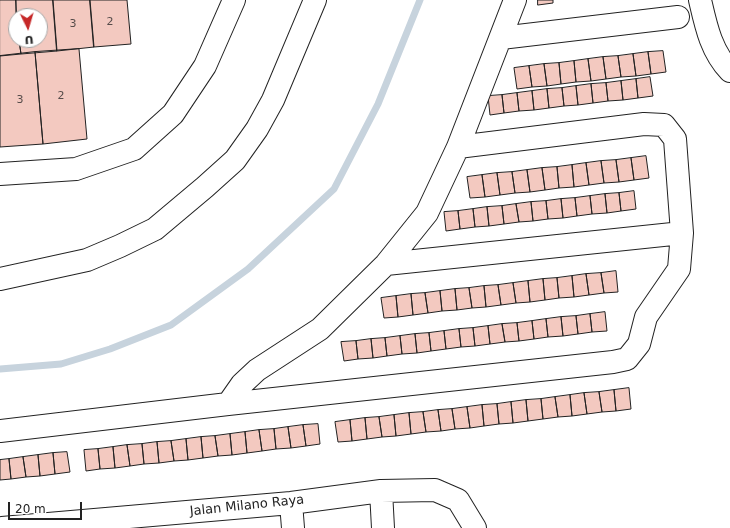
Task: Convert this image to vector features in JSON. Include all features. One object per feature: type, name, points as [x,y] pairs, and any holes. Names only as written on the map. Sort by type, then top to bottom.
[{"type":"street","points":[[0,174],[76,169],[134,149],[173,114],[205,66],[234,0]]},
{"type":"street","points":[[0,279],[87,260],[120,246],[155,229],[205,187],[235,160],[257,129],[273,100],[315,0]]},
{"type":"street","points":[[228,404],[242,384],[256,370],[320,329],[386,264],[427,213],[458,147],[515,0]]},
{"type":"street","points":[[700,0],[708,35],[721,62],[730,71]]},
{"type":"street","points":[[501,38],[678,17]]},
{"type":"street","points":[[0,432],[228,404],[613,362],[627,359],[639,344],[646,317],[679,269],[682,233],[675,139],[664,125],[644,124],[458,147]]},
{"type":"street","points":[[386,264],[682,233]]},
{"type":"street","name":"Jalan Milano Raya","points":[[2,528],[209,519],[291,503],[381,491],[435,490],[458,500],[474,524],[475,528]]},
{"type":"street","points":[[381,491],[383,528]]},
{"type":"street","points":[[291,503],[293,528]]},
{"type":"building","points":[[0,0],[16,0],[16,8],[8,8],[8,48],[20,48],[21,54],[0,56]]},
{"type":"building","points":[[16,0],[53,0],[57,51],[21,54],[20,48],[48,48],[48,8],[16,8]]},
{"type":"building","points":[[53,0],[90,0],[94,47],[57,51]]},
{"type":"building","points":[[90,0],[127,0],[131,44],[94,47]]},
{"type":"building","points":[[538,0],[553,0],[553,3],[538,5]]},
{"type":"building","points":[[79,49],[87,139],[43,144],[35,52]]},
{"type":"building","points":[[663,51],[666,72],[651,74],[648,52]]},
{"type":"building","points":[[35,52],[43,144],[0,147],[0,56]]},
{"type":"building","points":[[648,52],[651,74],[636,76],[633,54]]},
{"type":"building","points":[[633,54],[636,76],[621,77],[618,56]]},
{"type":"building","points":[[618,56],[621,77],[606,79],[603,57]]},
{"type":"building","points":[[603,57],[606,79],[591,81],[588,59]]},
{"type":"building","points":[[588,59],[591,81],[576,82],[574,61]]},
{"type":"building","points":[[574,61],[576,82],[561,84],[559,63]]},
{"type":"building","points":[[559,63],[561,84],[547,86],[544,64]]},
{"type":"building","points":[[544,64],[547,86],[532,87],[529,66]]},
{"type":"building","points":[[529,66],[532,87],[517,89],[514,68]]},
{"type":"building","points":[[650,77],[653,96],[638,98],[636,79]]},
{"type":"building","points":[[636,79],[638,98],[623,100],[621,81]]},
{"type":"building","points":[[621,81],[623,100],[608,101],[606,83]]},
{"type":"building","points":[[606,83],[608,101],[593,103],[591,84]]},
{"type":"building","points":[[591,84],[593,103],[578,105],[576,86]]},
{"type":"building","points":[[576,86],[578,105],[564,106],[562,88]]},
{"type":"building","points":[[562,88],[564,106],[549,108],[547,89]]},
{"type":"building","points":[[547,89],[549,108],[534,110],[532,91]]},
{"type":"building","points":[[532,91],[534,110],[519,111],[517,93]]},
{"type":"building","points":[[517,93],[519,111],[504,113],[502,95]]},
{"type":"building","points":[[502,95],[504,113],[490,115],[488,96]]},
{"type":"building","points":[[646,156],[649,178],[634,180],[631,158]]},
{"type":"building","points":[[631,158],[634,180],[619,182],[616,160]]},
{"type":"building","points":[[616,160],[619,182],[604,183],[601,161]]},
{"type":"building","points":[[601,161],[604,183],[589,185],[586,163]]},
{"type":"building","points":[[586,163],[589,185],[574,187],[572,165]]},
{"type":"building","points":[[572,165],[574,187],[559,188],[557,167]]},
{"type":"building","points":[[557,167],[559,188],[545,190],[542,168]]},
{"type":"building","points":[[542,168],[545,190],[530,192],[527,170]]},
{"type":"building","points":[[527,170],[530,192],[515,193],[512,172]]},
{"type":"building","points":[[512,172],[515,193],[500,195],[497,173]]},
{"type":"building","points":[[497,173],[500,195],[485,197],[482,175]]},
{"type":"building","points":[[482,175],[485,197],[470,198],[467,177]]},
{"type":"building","points":[[634,191],[636,209],[621,211],[619,193]]},
{"type":"building","points":[[619,193],[621,211],[607,213],[605,194]]},
{"type":"building","points":[[605,194],[607,213],[592,214],[590,196]]},
{"type":"building","points":[[590,196],[592,214],[577,216],[575,198]]},
{"type":"building","points":[[575,198],[577,216],[563,218],[561,199]]},
{"type":"building","points":[[561,199],[563,218],[548,219],[546,201]]},
{"type":"building","points":[[546,201],[548,219],[533,221],[531,202]]},
{"type":"building","points":[[531,202],[533,221],[519,222],[516,204]]},
{"type":"building","points":[[516,204],[519,222],[504,224],[502,206]]},
{"type":"building","points":[[502,206],[504,224],[489,226],[487,207]]},
{"type":"building","points":[[487,207],[489,226],[475,227],[473,209]]},
{"type":"building","points":[[473,209],[475,227],[460,229],[458,211]]},
{"type":"building","points":[[458,211],[460,229],[446,231],[444,212]]},
{"type":"building","points":[[616,271],[618,292],[604,293],[601,273]]},
{"type":"building","points":[[601,273],[604,293],[589,295],[586,274]]},
{"type":"building","points":[[586,274],[589,295],[574,297],[572,276]]},
{"type":"building","points":[[572,276],[574,297],[559,298],[557,278]]},
{"type":"building","points":[[557,278],[559,298],[545,300],[543,279]]},
{"type":"building","points":[[543,279],[545,300],[530,302],[528,281]]},
{"type":"building","points":[[528,281],[530,302],[516,303],[513,283]]},
{"type":"building","points":[[513,283],[516,303],[501,305],[498,285]]},
{"type":"building","points":[[498,285],[501,305],[486,307],[484,286]]},
{"type":"building","points":[[484,286],[486,307],[472,308],[469,288]]},
{"type":"building","points":[[469,288],[472,308],[457,310],[455,289]]},
{"type":"building","points":[[455,289],[457,310],[442,311],[440,291]]},
{"type":"building","points":[[440,291],[442,311],[428,313],[425,293]]},
{"type":"building","points":[[425,293],[428,313],[413,315],[411,294]]},
{"type":"building","points":[[411,294],[413,315],[398,317],[396,296]]},
{"type":"building","points":[[396,296],[398,317],[384,318],[381,298]]},
{"type":"building","points":[[605,312],[607,331],[592,332],[590,314]]},
{"type":"building","points":[[590,314],[592,332],[578,334],[576,316]]},
{"type":"building","points":[[576,316],[578,334],[563,336],[561,317]]},
{"type":"building","points":[[561,317],[563,336],[548,337],[546,319]]},
{"type":"building","points":[[546,319],[548,337],[534,339],[532,321]]},
{"type":"building","points":[[532,321],[534,339],[519,341],[517,323]]},
{"type":"building","points":[[517,323],[519,341],[505,342],[502,324]]},
{"type":"building","points":[[502,324],[505,342],[490,344],[488,326]]},
{"type":"building","points":[[488,326],[490,344],[475,346],[473,328]]},
{"type":"building","points":[[473,328],[475,346],[461,347],[459,329]]},
{"type":"building","points":[[459,329],[461,347],[446,349],[444,331]]},
{"type":"building","points":[[444,331],[446,349],[431,351],[429,333]]},
{"type":"building","points":[[429,333],[431,351],[417,353],[415,334]]},
{"type":"building","points":[[415,334],[417,353],[402,354],[400,336]]},
{"type":"building","points":[[400,336],[402,354],[387,356],[385,338]]},
{"type":"building","points":[[385,338],[387,356],[373,358],[371,339]]},
{"type":"building","points":[[371,339],[373,358],[358,359],[356,341]]},
{"type":"building","points":[[356,341],[358,359],[344,361],[341,342]]},
{"type":"building","points":[[629,388],[631,409],[616,411],[614,390]]},
{"type":"building","points":[[614,390],[616,411],[602,412],[599,392]]},
{"type":"building","points":[[599,392],[602,412],[587,414],[584,393]]},
{"type":"building","points":[[584,393],[587,414],[572,416],[570,395]]},
{"type":"building","points":[[570,395],[572,416],[558,417],[555,397]]},
{"type":"building","points":[[555,397],[558,417],[543,419],[541,399]]},
{"type":"building","points":[[541,399],[543,419],[528,421],[526,400]]},
{"type":"building","points":[[526,400],[528,421],[513,423],[511,402]]},
{"type":"building","points":[[511,402],[513,423],[499,424],[497,404]]},
{"type":"building","points":[[497,404],[499,424],[484,426],[482,405]]},
{"type":"building","points":[[482,405],[484,426],[470,428],[467,407]]},
{"type":"building","points":[[467,407],[470,428],[455,429],[452,409]]},
{"type":"building","points":[[452,409],[455,429],[441,431],[438,410]]},
{"type":"building","points":[[438,410],[441,431],[426,432],[423,412]]},
{"type":"building","points":[[423,412],[426,432],[411,434],[409,413]]},
{"type":"building","points":[[409,413],[411,434],[396,436],[394,415]]},
{"type":"building","points":[[394,415],[396,436],[382,437],[379,417]]},
{"type":"building","points":[[379,417],[382,437],[367,439],[365,418]]},
{"type":"building","points":[[365,418],[367,439],[352,441],[350,420]]},
{"type":"building","points":[[350,420],[352,441],[338,442],[335,422]]},
{"type":"building","points":[[318,424],[320,444],[306,446],[303,425]]},
{"type":"building","points":[[303,425],[306,446],[291,448],[288,427]]},
{"type":"building","points":[[288,427],[291,448],[276,449],[274,429]]},
{"type":"building","points":[[274,429],[276,449],[262,451],[259,430]]},
{"type":"building","points":[[259,430],[262,451],[247,453],[245,432]]},
{"type":"building","points":[[245,432],[247,453],[232,455],[230,434]]},
{"type":"building","points":[[230,434],[232,455],[218,456],[215,436]]},
{"type":"building","points":[[215,436],[218,456],[203,458],[201,437]]},
{"type":"building","points":[[201,437],[203,458],[188,460],[186,439]]},
{"type":"building","points":[[186,439],[188,460],[174,461],[171,441]]},
{"type":"building","points":[[171,441],[174,461],[159,463],[157,442]]},
{"type":"building","points":[[157,442],[159,463],[144,464],[142,444]]},
{"type":"building","points":[[142,444],[144,464],[130,466],[127,445]]},
{"type":"building","points":[[127,445],[130,466],[115,468],[113,447]]},
{"type":"building","points":[[113,447],[115,468],[100,469],[98,449]]},
{"type":"building","points":[[98,449],[100,469],[86,471],[84,450]]},
{"type":"building","points":[[67,452],[70,472],[55,474],[53,453]]},
{"type":"building","points":[[53,453],[55,474],[40,476],[38,455]]},
{"type":"building","points":[[38,455],[40,476],[26,477],[23,457]]},
{"type":"building","points":[[23,457],[26,477],[11,479],[9,459]]},
{"type":"building","points":[[9,459],[11,479],[0,480],[0,460]]},
{"type":"waterway","points":[[0,369],[61,364],[110,349],[171,325],[248,269],[334,189],[378,104],[420,0]]}]
